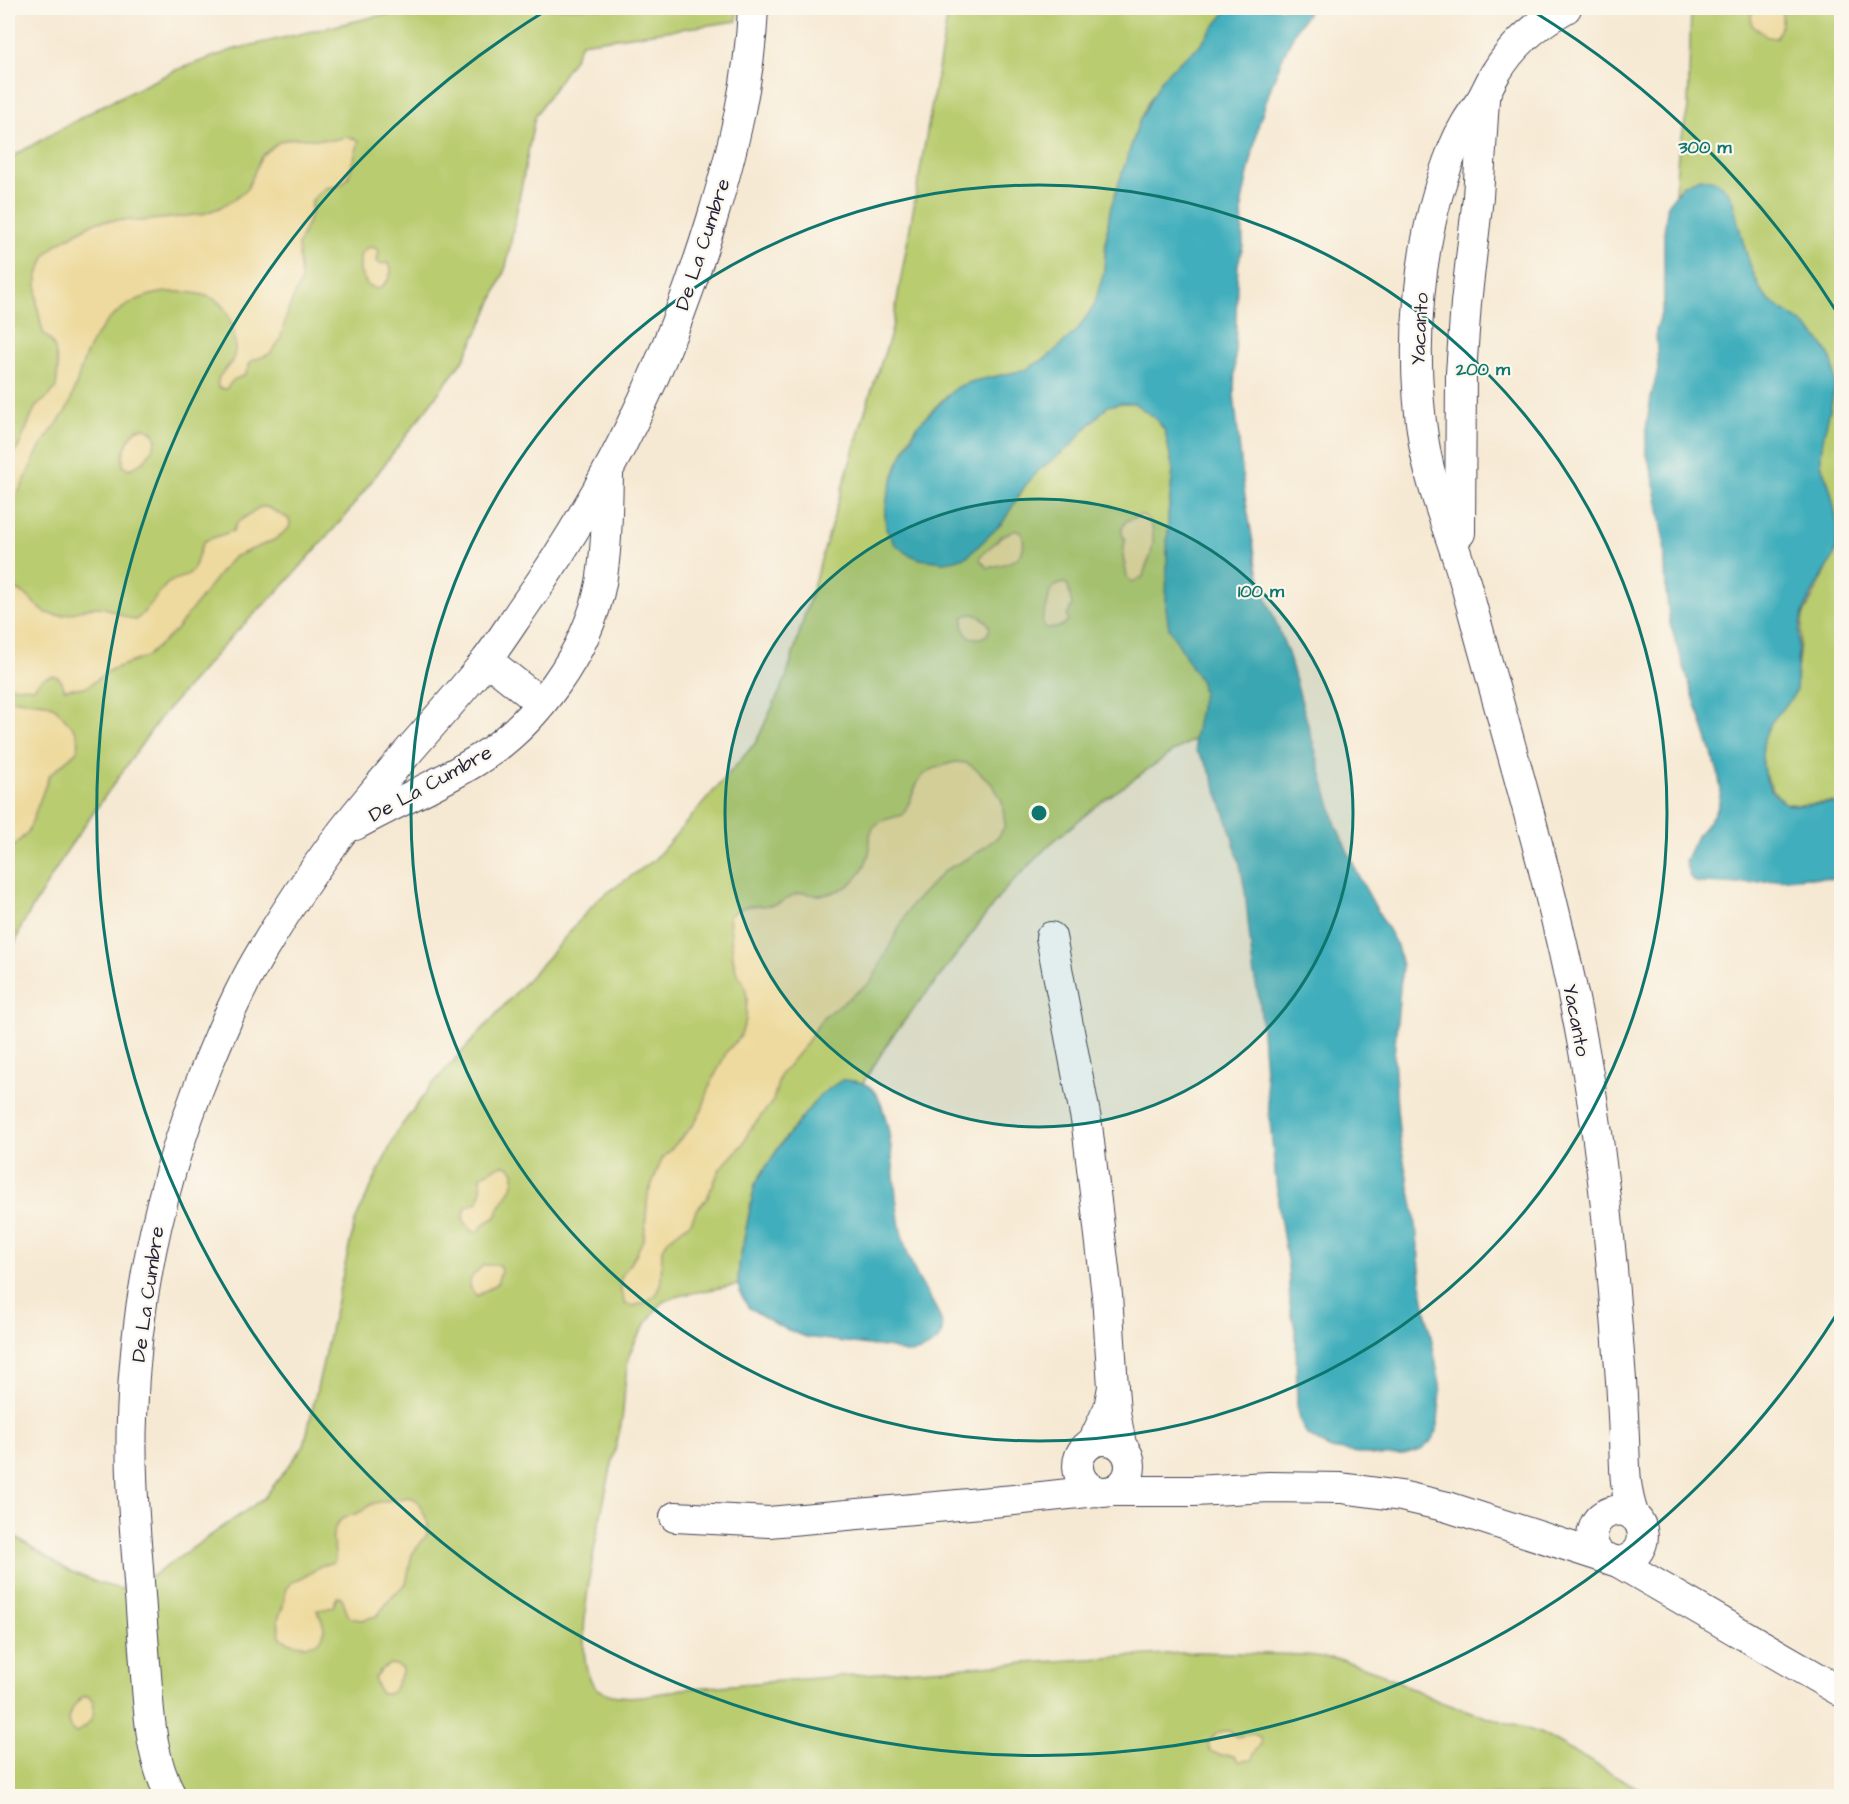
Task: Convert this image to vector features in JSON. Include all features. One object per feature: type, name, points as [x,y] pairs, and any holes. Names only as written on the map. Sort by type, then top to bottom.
[{"type":"street","name":"De La Cumbre","points":[[171,1797],[156,1759],[150,1720],[133,1500],[132,1417],[146,1273],[158,1215],[176,1152],[224,1024],[261,953],[342,832],[375,790],[487,660],[572,534],[644,399],[671,338],[699,262],[726,175],[744,93],[751,45],[753,8]]},
{"type":"street","name":"Yacanto","points":[[1566,8],[1537,26],[1515,46],[1494,75],[1484,96],[1458,137],[1438,194],[1430,228],[1420,297],[1417,377],[1424,447],[1461,568],[1528,810],[1557,923],[1584,1051],[1600,1158],[1621,1374],[1625,1484],[1619,1523]]},
{"type":"street","name":"Yacanto","points":[[1461,568],[1460,417],[1466,303],[1478,197],[1484,96]]},
{"type":"street","points":[[1420,297],[1466,303]]},
{"type":"street","name":"De La Cumbre","points":[[342,832],[478,760],[507,738],[554,687],[576,651],[596,603],[606,553],[609,468]]},
{"type":"street","points":[[487,660],[541,703]]},
{"type":"street","points":[[1051,937],[1089,1135],[1107,1295],[1113,1387],[1106,1449],[1079,1473],[1089,1487],[1105,1491],[1121,1486],[1127,1479],[1130,1462],[1106,1449]]},
{"type":"street","points":[[1106,1449],[1157,1481],[1194,1491]]},
{"type":"street","points":[[1014,1500],[1054,1481],[1070,1469],[1106,1449]]},
{"type":"street","points":[[675,1517],[769,1522],[1105,1491],[1194,1491],[1269,1487],[1331,1488],[1401,1496],[1448,1507],[1610,1560],[1696,1606],[1842,1692]]},
{"type":"street","points":[[1538,1537],[1569,1536],[1619,1523]]},
{"type":"street","points":[[1619,1523],[1639,1551],[1626,1561],[1610,1560],[1593,1543],[1592,1535],[1619,1523]]},
{"type":"street","points":[[1619,1523],[1696,1606]]},
{"type":"green space","points":[[456,8],[737,8],[737,21],[581,43],[574,59],[535,116],[506,267],[488,311],[464,359],[346,515],[285,584],[232,636],[160,718],[68,849],[22,925],[8,961],[8,161],[18,153],[102,106],[176,70],[235,49],[382,15]]},
{"type":"green space","points":[[949,8],[1229,8],[1198,47],[1170,70],[1148,102],[1139,122],[1110,210],[1104,271],[1094,306],[1078,329],[1048,357],[1025,370],[957,387],[942,400],[918,425],[909,439],[888,494],[885,514],[886,529],[894,543],[920,559],[945,562],[969,555],[1003,522],[1024,487],[1039,470],[1073,444],[1108,406],[1134,403],[1144,410],[1157,420],[1165,431],[1173,470],[1168,516],[1166,608],[1169,628],[1201,682],[1203,693],[1194,740],[1174,751],[1100,803],[1049,845],[1002,893],[893,1035],[863,1083],[842,1080],[820,1095],[781,1144],[755,1184],[739,1264],[738,1285],[669,1299],[660,1305],[646,1325],[629,1358],[622,1419],[593,1557],[584,1637],[586,1667],[595,1686],[603,1692],[625,1697],[682,1689],[903,1671],[1197,1652],[1307,1655],[1343,1660],[1383,1674],[1440,1702],[1540,1733],[1652,1796],[8,1796],[8,1532],[67,1570],[98,1583],[121,1589],[154,1575],[264,1498],[304,1446],[355,1221],[397,1132],[430,1087],[597,900],[654,860],[756,742],[786,678],[869,398],[891,334]]},
{"type":"green space","points":[[1691,8],[1841,8],[1841,805],[1832,802],[1799,805],[1784,803],[1773,790],[1764,773],[1762,755],[1764,737],[1771,722],[1795,690],[1803,616],[1838,545],[1830,488],[1820,461],[1822,435],[1830,406],[1826,350],[1805,326],[1773,306],[1760,289],[1748,262],[1730,196],[1683,185],[1675,193],[1678,154],[1688,109]]},
{"type":"sand","points":[[1755,8],[1781,8],[1782,23],[1776,38],[1767,37],[1752,25],[1751,15]]},
{"type":"sand","points":[[346,137],[359,141],[348,178],[339,186],[325,188],[312,200],[310,217],[298,245],[301,281],[289,308],[280,340],[270,354],[251,361],[245,375],[233,380],[226,389],[218,388],[220,376],[234,357],[235,343],[229,317],[218,302],[201,294],[175,292],[142,298],[127,305],[114,315],[93,341],[85,357],[69,405],[38,451],[21,488],[8,505],[8,458],[18,448],[36,406],[56,388],[58,368],[55,349],[43,333],[37,305],[37,277],[46,255],[57,244],[95,222],[171,218],[203,214],[219,208],[247,189],[261,157],[280,141],[295,138],[333,140]]},
{"type":"sand","points":[[368,247],[376,248],[379,252],[377,261],[379,264],[388,263],[391,268],[388,280],[378,289],[368,286],[360,272],[360,255]]},
{"type":"sand","points":[[146,428],[154,433],[156,440],[149,454],[134,467],[129,469],[123,466],[124,451],[131,437],[137,429]]},
{"type":"sand","points":[[260,507],[267,507],[289,519],[288,529],[274,540],[234,557],[176,630],[146,657],[110,670],[87,687],[64,689],[55,676],[46,677],[34,688],[8,686],[8,589],[22,592],[41,610],[54,615],[99,607],[135,620],[166,585],[191,572],[204,541],[233,531],[237,523]]},
{"type":"sand","points":[[1141,515],[1146,517],[1152,526],[1152,549],[1143,577],[1132,582],[1127,577],[1123,556],[1125,541],[1122,528],[1126,521]]},
{"type":"sand","points":[[1017,530],[1022,533],[1024,543],[1020,556],[988,568],[980,557],[1001,536]]},
{"type":"sand","points":[[1064,583],[1068,585],[1072,605],[1067,616],[1068,620],[1058,628],[1044,627],[1042,621],[1051,589]]},
{"type":"sand","points":[[971,614],[983,618],[989,625],[990,628],[984,637],[972,637],[966,634],[963,627],[964,616]]},
{"type":"sand","points":[[8,699],[46,703],[56,708],[76,731],[79,742],[77,751],[49,776],[28,832],[11,849],[8,856]]},
{"type":"sand","points":[[955,762],[967,763],[993,785],[1002,801],[1005,825],[999,836],[975,854],[944,871],[910,907],[871,982],[823,1017],[806,1044],[780,1075],[773,1101],[749,1131],[743,1144],[720,1169],[707,1198],[696,1211],[691,1222],[668,1240],[662,1251],[661,1281],[656,1295],[644,1303],[633,1306],[625,1304],[621,1292],[621,1277],[644,1238],[648,1194],[662,1159],[693,1125],[702,1110],[711,1083],[727,1051],[740,1037],[746,1020],[747,997],[745,986],[736,971],[733,958],[729,916],[742,908],[776,904],[798,893],[823,895],[846,887],[857,877],[865,864],[870,850],[870,834],[874,827],[889,818],[903,815],[924,774]]},
{"type":"sand","points":[[504,1165],[510,1167],[514,1172],[511,1189],[496,1217],[484,1224],[479,1231],[472,1232],[463,1219],[466,1207],[478,1202],[481,1190],[480,1177]]},
{"type":"sand","points":[[483,1265],[499,1265],[501,1271],[497,1284],[477,1296],[469,1287],[474,1274]]},
{"type":"sand","points":[[409,1497],[417,1500],[428,1522],[427,1535],[412,1554],[406,1584],[393,1595],[377,1616],[361,1620],[350,1618],[343,1599],[337,1597],[333,1607],[317,1610],[324,1629],[319,1641],[299,1645],[280,1637],[278,1619],[286,1588],[320,1566],[334,1562],[333,1535],[337,1524],[372,1504]]},
{"type":"sand","points":[[390,1664],[402,1669],[402,1674],[392,1692],[380,1693],[374,1678],[380,1670]]},
{"type":"sand","points":[[88,1696],[93,1701],[93,1716],[85,1727],[76,1733],[69,1725],[69,1715],[82,1697]]},
{"type":"sand","points":[[1229,1731],[1237,1737],[1253,1734],[1260,1737],[1261,1744],[1253,1754],[1252,1760],[1238,1761],[1234,1756],[1219,1755],[1210,1751],[1208,1743],[1217,1733]]},
{"type":"water","points":[[1229,8],[1311,8],[1297,28],[1272,84],[1259,123],[1242,202],[1243,246],[1238,264],[1234,394],[1244,490],[1257,566],[1264,592],[1288,653],[1336,825],[1359,877],[1397,946],[1402,966],[1394,1056],[1397,1109],[1400,1141],[1415,1216],[1422,1289],[1441,1390],[1437,1431],[1421,1450],[1404,1455],[1380,1456],[1330,1449],[1307,1435],[1301,1424],[1297,1405],[1296,1334],[1290,1305],[1288,1266],[1279,1211],[1260,1004],[1253,970],[1245,891],[1240,864],[1212,776],[1196,751],[1194,740],[1203,693],[1201,682],[1169,628],[1166,608],[1168,516],[1173,470],[1165,431],[1157,420],[1134,403],[1108,406],[1073,444],[1039,470],[1024,487],[1003,522],[969,555],[956,560],[945,562],[920,559],[906,553],[894,543],[886,529],[885,514],[888,494],[898,464],[918,425],[957,387],[1025,370],[1048,357],[1078,329],[1094,306],[1104,271],[1110,210],[1139,122],[1161,80],[1198,47]]},
{"type":"water","points":[[1700,178],[1717,182],[1730,195],[1750,264],[1762,292],[1773,304],[1798,320],[1815,335],[1828,353],[1834,370],[1833,395],[1822,446],[1821,462],[1835,513],[1836,548],[1834,556],[1812,593],[1800,624],[1796,690],[1771,723],[1762,754],[1769,786],[1783,802],[1796,805],[1827,803],[1841,805],[1841,880],[1806,877],[1738,884],[1698,883],[1690,877],[1685,861],[1698,834],[1718,807],[1721,791],[1718,772],[1670,624],[1664,538],[1653,475],[1646,452],[1646,430],[1658,370],[1656,331],[1664,303],[1664,232],[1668,204],[1683,185]]},
{"type":"water","points":[[842,1080],[865,1084],[872,1089],[880,1101],[889,1137],[902,1235],[919,1280],[940,1318],[942,1332],[940,1337],[933,1345],[916,1352],[905,1353],[892,1348],[806,1337],[781,1327],[749,1308],[738,1285],[739,1264],[755,1184],[781,1144],[820,1095]]}]
